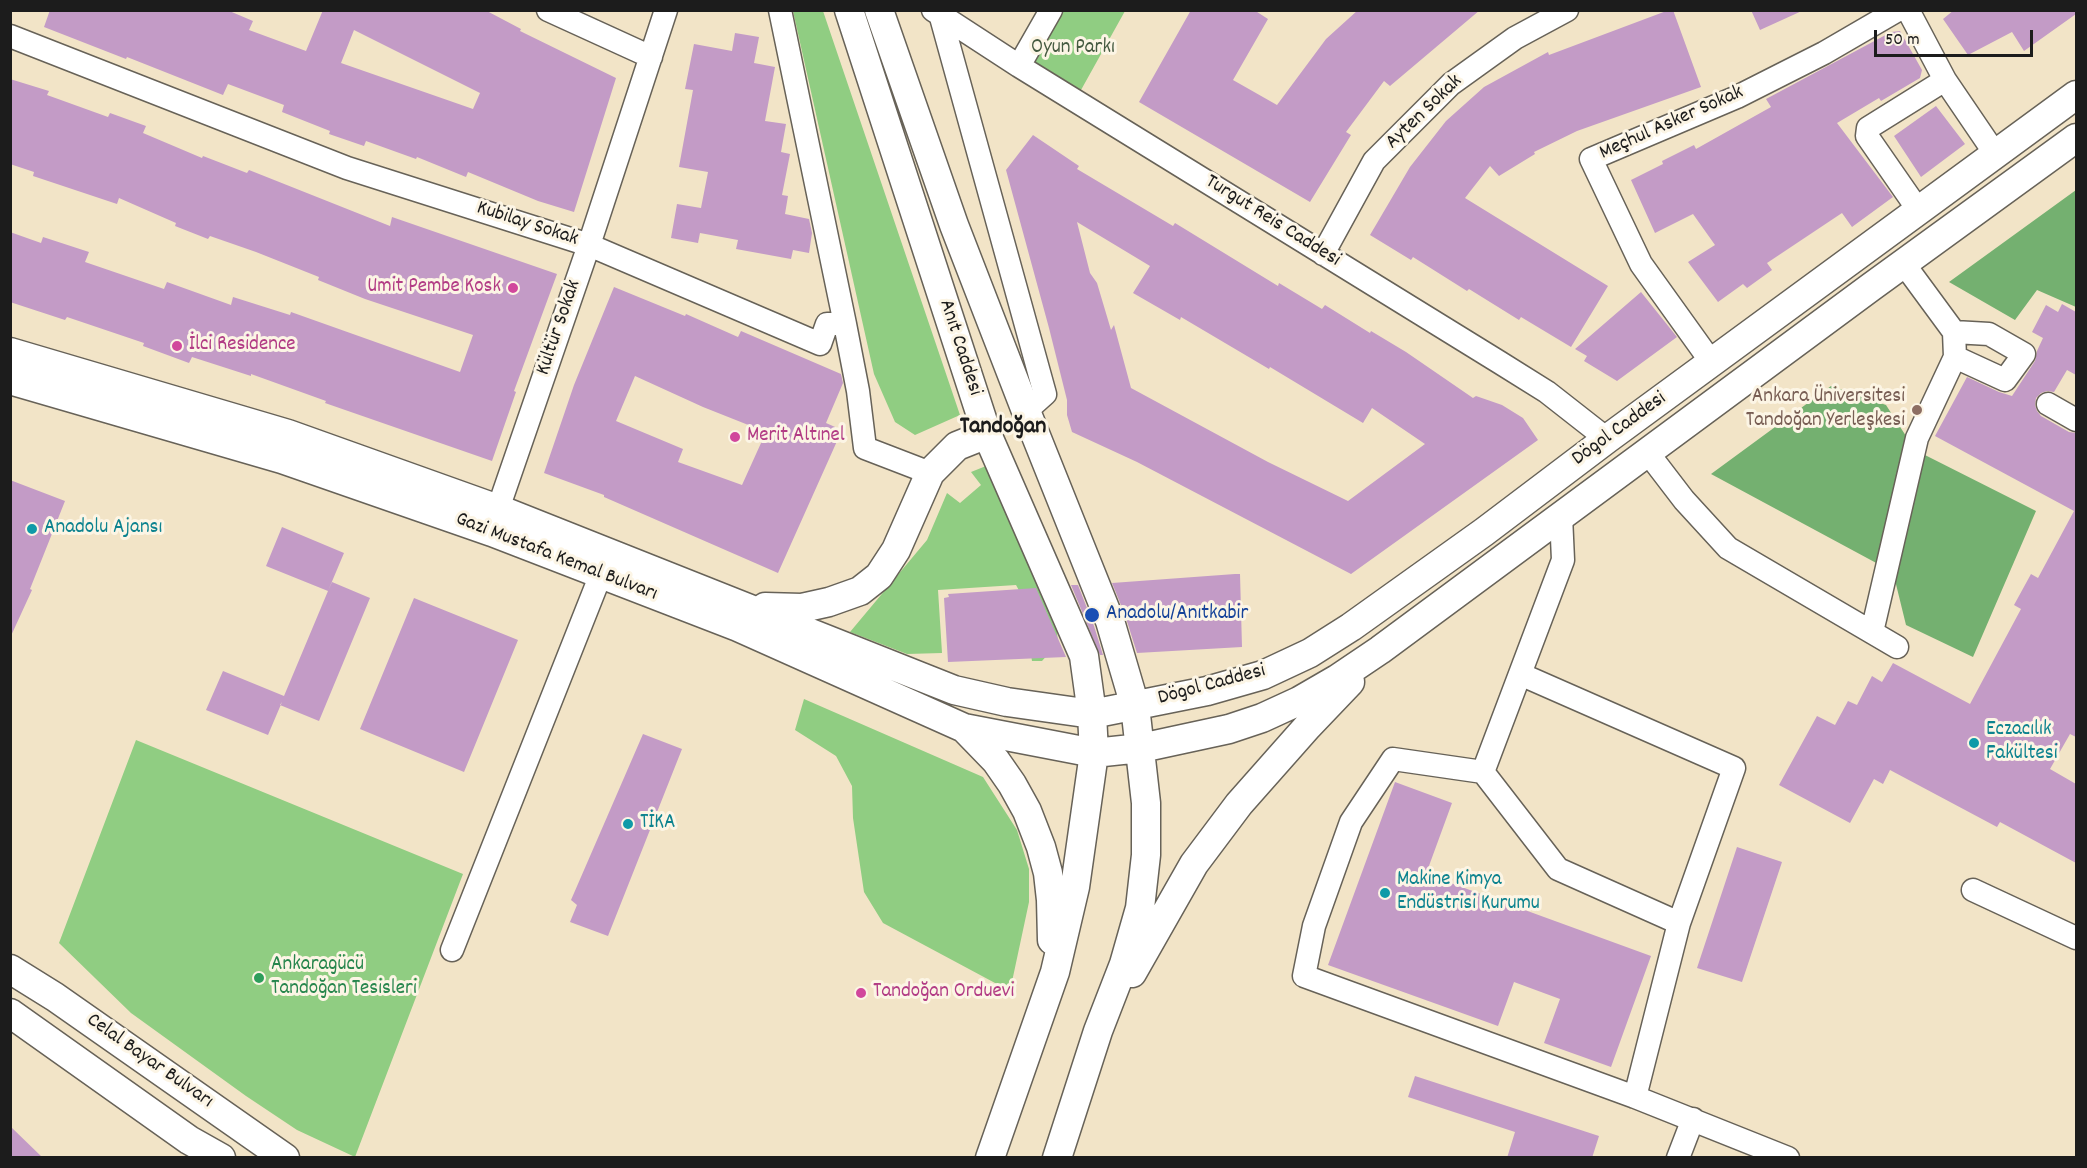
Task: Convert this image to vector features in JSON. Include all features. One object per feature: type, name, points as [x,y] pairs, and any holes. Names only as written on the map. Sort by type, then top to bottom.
[{"type":"main road","name":"Anıt Caddesi","points":[[849,10],[987,434],[1084,656],[1092,714]]},
{"type":"main road","name":"Anıt Caddesi","points":[[879,10],[954,225],[1110,621],[1135,705]]},
{"type":"main road","name":"Dögol Caddesi","points":[[1092,714],[1234,685],[1263,675],[1310,653],[1351,627],[1484,532],[2076,95]]},
{"type":"main road","name":"Dögol Caddesi","points":[[1094,753],[1141,748],[1229,729],[1262,718],[1299,701],[1380,651],[2076,138]]},
{"type":"main road","name":"Gazi Mustafa Kemal Bulvarı","points":[[10,352],[288,434],[498,509],[954,690],[1007,702],[1092,714]]},
{"type":"main road","name":"Gazi Mustafa Kemal Bulvarı","points":[[10,380],[282,459],[492,532],[738,627],[964,728],[1094,753]]},
{"type":"main road","points":[[747,607],[802,608],[830,602],[860,591],[879,576],[896,550],[930,473],[957,446],[987,434]]},
{"type":"main road","points":[[1098,1031],[1194,864],[1239,804],[1308,726],[1380,651]]},
{"type":"main road","name":"Dögol Caddesi","points":[[1060,1153],[1098,1031],[1124,964],[1140,908],[1146,855],[1146,803],[1135,705]]},
{"type":"main road","points":[[969,1158],[995,1145],[1055,972],[1075,887],[1094,753],[1092,714]]},
{"type":"main road","points":[[964,728],[983,746],[1012,784],[1027,811],[1041,847],[1048,873],[1055,972]]},
{"type":"main road","name":"Celal Bayar Bulvarı","points":[[10,969],[55,997],[285,1158]]},
{"type":"main road","name":"Celal Bayar Bulvarı","points":[[10,1013],[197,1149],[221,1158]]},
{"type":"street","points":[[548,10],[651,57]]},
{"type":"street","name":"Kültür Sokak","points":[[498,509],[666,10]]},
{"type":"street","points":[[780,10],[845,324],[866,448],[930,473]]},
{"type":"street","points":[[1019,66],[1051,10]]},
{"type":"street","name":"Ayten Sokak","points":[[1323,254],[1374,161],[1450,84],[1515,38],[1566,10]]},
{"type":"street","name":"Meçhul Asker Sokak","points":[[1712,363],[1641,264],[1591,159],[1737,97],[1824,53],[1898,10]]},
{"type":"street","points":[[1908,10],[1945,80],[1996,155]]},
{"type":"street","points":[[938,12],[1045,393],[1026,411]]},
{"type":"street","name":"Turgut Reis Caddesi","points":[[938,12],[1019,66],[1546,392],[1607,439]]},
{"type":"street","name":"Kubilay Sokak","points":[[10,36],[347,168],[589,244],[820,344],[826,324],[845,324]]},
{"type":"street","points":[[1919,211],[1867,136],[1868,128],[1945,80]]},
{"type":"street","points":[[1872,632],[1917,438],[1956,357],[1954,332],[1904,264]]},
{"type":"street","points":[[1954,332],[1989,334],[2024,354],[2005,380],[1956,357]]},
{"type":"street","points":[[2048,404],[2076,420]]},
{"type":"street","points":[[1648,453],[1684,500],[1728,548],[1897,647]]},
{"type":"street","points":[[1484,772],[1563,560],[1561,516]]},
{"type":"street","points":[[452,950],[601,574]]},
{"type":"street","points":[[1520,674],[1734,768],[1679,923],[1635,1097]]},
{"type":"street","points":[[1679,923],[1558,870],[1484,772],[1393,759],[1351,822],[1314,926],[1304,976],[1635,1097],[1788,1158]]},
{"type":"street","points":[[1973,890],[2076,938]]},
{"type":"street","points":[[1677,1158],[1693,1119]]},
{"type":"green space","points":[[793,11],[823,11],[960,415],[915,435],[895,422],[874,374]]},
{"type":"green space","name":"Oyun Parkı","points":[[1062,11],[1125,11],[1081,90],[1035,62]]},
{"type":"green space","points":[[2076,190],[2076,307],[2037,290],[2015,320],[1949,282]]},
{"type":"green space","points":[[1831,386],[1886,405],[1915,450],[2036,511],[1973,657],[1906,625],[1893,572],[1711,474]]},
{"type":"green space","points":[[986,466],[1056,621],[1058,643],[1042,661],[1032,661],[1021,594],[1016,585],[938,590],[942,653],[907,654],[850,632],[927,540],[947,493],[960,503],[981,485],[971,472]]},
{"type":"green space","points":[[804,699],[983,777],[1017,830],[1029,869],[1029,902],[1010,991],[883,923],[864,892],[853,818],[852,786],[836,756],[795,730]]},
{"type":"green space","name":"Ankaragücü Tandoğan Tesisleri","points":[[136,740],[463,874],[355,1157],[297,1130],[131,1013],[59,943]]},
{"type":"building","points":[[50,10],[227,10],[253,21],[249,30],[306,51],[323,10],[485,10],[521,29],[520,31],[616,78],[574,212],[538,201],[468,172],[466,177],[417,157],[416,159],[366,141],[364,146],[329,134],[330,131],[282,112],[284,105],[228,84],[223,95],[44,27]],"holes":[[[354,30],[480,93],[473,109],[341,63]]]},
{"type":"building","points":[[1191,10],[1254,10],[1268,19],[1233,80],[1277,105],[1326,39],[1358,10],[1480,10],[1390,86],[1384,81],[1346,132],[1351,135],[1310,202],[1139,102]]},
{"type":"building","points":[[1673,10],[1701,87],[1577,131],[1534,152],[1535,154],[1499,176],[1490,166],[1465,198],[1608,286],[1571,347],[1521,317],[1519,320],[1469,289],[1467,291],[1413,257],[1411,260],[1370,235],[1410,167],[1446,121],[1484,87],[1548,52],[1549,55]]},
{"type":"building","points":[[1751,10],[1804,10],[1760,30]]},
{"type":"building","points":[[1954,10],[2076,10],[2076,14],[2024,51],[2012,32],[1968,55],[1943,19]]},
{"type":"building","points":[[1900,31],[1922,70],[1920,78],[1881,101],[1879,98],[1837,123],[1893,197],[1852,227],[1842,213],[1767,263],[1772,270],[1747,288],[1743,284],[1718,302],[1688,262],[1715,245],[1693,214],[1655,233],[1631,180],[1694,145],[1696,149],[1771,107],[1766,99],[1891,32]]},
{"type":"building","points":[[735,33],[759,37],[754,63],[775,67],[765,121],[786,124],[781,152],[790,154],[782,195],[788,196],[785,214],[809,219],[812,233],[809,253],[793,250],[791,259],[736,249],[738,240],[700,233],[698,243],[671,238],[677,204],[701,208],[708,172],[679,167],[693,90],[685,89],[694,44],[732,51]]},
{"type":"building","points":[[10,79],[49,91],[47,95],[108,117],[110,113],[146,126],[143,133],[202,158],[203,156],[247,173],[249,170],[390,226],[392,217],[557,274],[514,391],[516,392],[492,461],[325,403],[326,401],[251,374],[251,376],[192,357],[189,363],[143,346],[144,343],[67,317],[65,320],[10,302],[10,232],[41,243],[43,237],[89,252],[85,262],[164,289],[167,282],[231,305],[233,297],[290,315],[291,312],[460,372],[473,335],[365,299],[318,280],[319,277],[256,252],[210,236],[208,239],[175,226],[176,223],[119,198],[117,204],[33,176],[34,172],[10,164]]},
{"type":"building","points":[[1936,106],[1965,144],[1921,177],[1894,136]]},
{"type":"building","points":[[1033,135],[1079,166],[1077,169],[1173,226],[1175,223],[1278,286],[1279,283],[1322,309],[1325,305],[1370,333],[1371,331],[1473,398],[1476,396],[1502,405],[1523,418],[1538,440],[1351,574],[1137,462],[1072,432],[1067,415],[1067,400],[1049,328],[1006,170]],"holes":[[[1077,222],[1150,266],[1133,293],[1180,320],[1181,317],[1269,369],[1270,367],[1363,423],[1372,408],[1425,444],[1348,501],[1268,462],[1131,388],[1114,325],[1111,330],[1097,283],[1090,273]]]},
{"type":"building","points":[[614,287],[685,316],[686,314],[738,337],[741,331],[841,374],[843,383],[826,423],[842,430],[778,573],[604,497],[604,495],[544,473],[574,385]],"holes":[[[635,376],[766,432],[742,485],[678,462],[683,449],[616,421]]]},
{"type":"building","points":[[1641,292],[1677,337],[1617,381],[1584,361],[1587,356],[1575,349]]},
{"type":"building","points":[[2062,304],[2076,312],[2076,375],[2067,370],[2054,392],[2041,393],[2036,398],[2035,405],[2041,416],[2069,432],[2076,433],[2076,737],[2070,734],[2050,769],[2076,784],[2076,863],[2000,822],[1997,827],[1890,770],[1883,784],[1874,779],[1850,823],[1779,785],[1817,716],[1835,725],[1848,701],[1857,705],[1872,676],[1882,682],[1893,663],[1970,704],[2021,609],[2014,605],[2031,574],[2038,578],[2074,511],[1935,436],[1967,377],[2012,396],[2035,361],[2043,338],[2032,332],[2046,305],[2058,312]]},
{"type":"building","name":"Anadolu Ajansı","points":[[10,480],[65,501],[30,589],[32,590],[10,638]]},
{"type":"building","points":[[282,527],[344,553],[328,591],[266,566]]},
{"type":"building","points":[[1240,574],[1242,647],[1137,653],[1112,583]]},
{"type":"building","points":[[332,582],[370,598],[319,721],[281,705],[268,735],[206,710],[223,671],[284,696]]},
{"type":"building","points":[[1071,585],[1078,585],[1103,655],[1100,655]]},
{"type":"building","points":[[1036,588],[1066,657],[948,662],[944,598],[949,597],[948,594]]},
{"type":"building","points":[[414,598],[518,640],[464,772],[360,729]]},
{"type":"building","name":"TİKA","points":[[643,734],[682,749],[608,936],[570,922],[577,905],[571,900]]},
{"type":"building","points":[[1395,782],[1452,803],[1426,874],[1651,956],[1611,1067],[1544,1043],[1560,999],[1514,982],[1498,1026],[1328,965]]},
{"type":"building","points":[[1737,847],[1782,862],[1742,982],[1697,968]]},
{"type":"building","points":[[1415,1076],[1599,1136],[1592,1158],[1507,1158],[1515,1132],[1408,1097]]},
{"type":"building","points":[[10,1126],[43,1158],[10,1158]]},
{"type":"place","name":"Umit Pembe Kosk","points":[[513,288]]},
{"type":"place","name":"İlci Residence","points":[[177,346]]},
{"type":"place","name":"Ankara Üniversitesi Tandoğan Yerleşkesi","points":[[1917,410]]},
{"type":"place","name":"Merit Altınel","points":[[735,437]]},
{"type":"place","name":"Anadolu Ajansı","points":[[32,529]]},
{"type":"place","name":"Anadolu/Anıtkabir","points":[[1092,615]]},
{"type":"place","name":"Eczacılık Fakültesi","points":[[1974,743]]},
{"type":"place","name":"TİKA","points":[[628,824]]},
{"type":"place","name":"Makine Kimya Endüstrisi Kurumu","points":[[1385,893]]},
{"type":"place","name":"Ankaragücü Tandoğan Tesisleri","points":[[259,978]]},
{"type":"place","name":"Tandoğan Orduevi","points":[[861,993]]},
{"type":"district","name":"Tandoğan","points":[[1003,429]]}]
